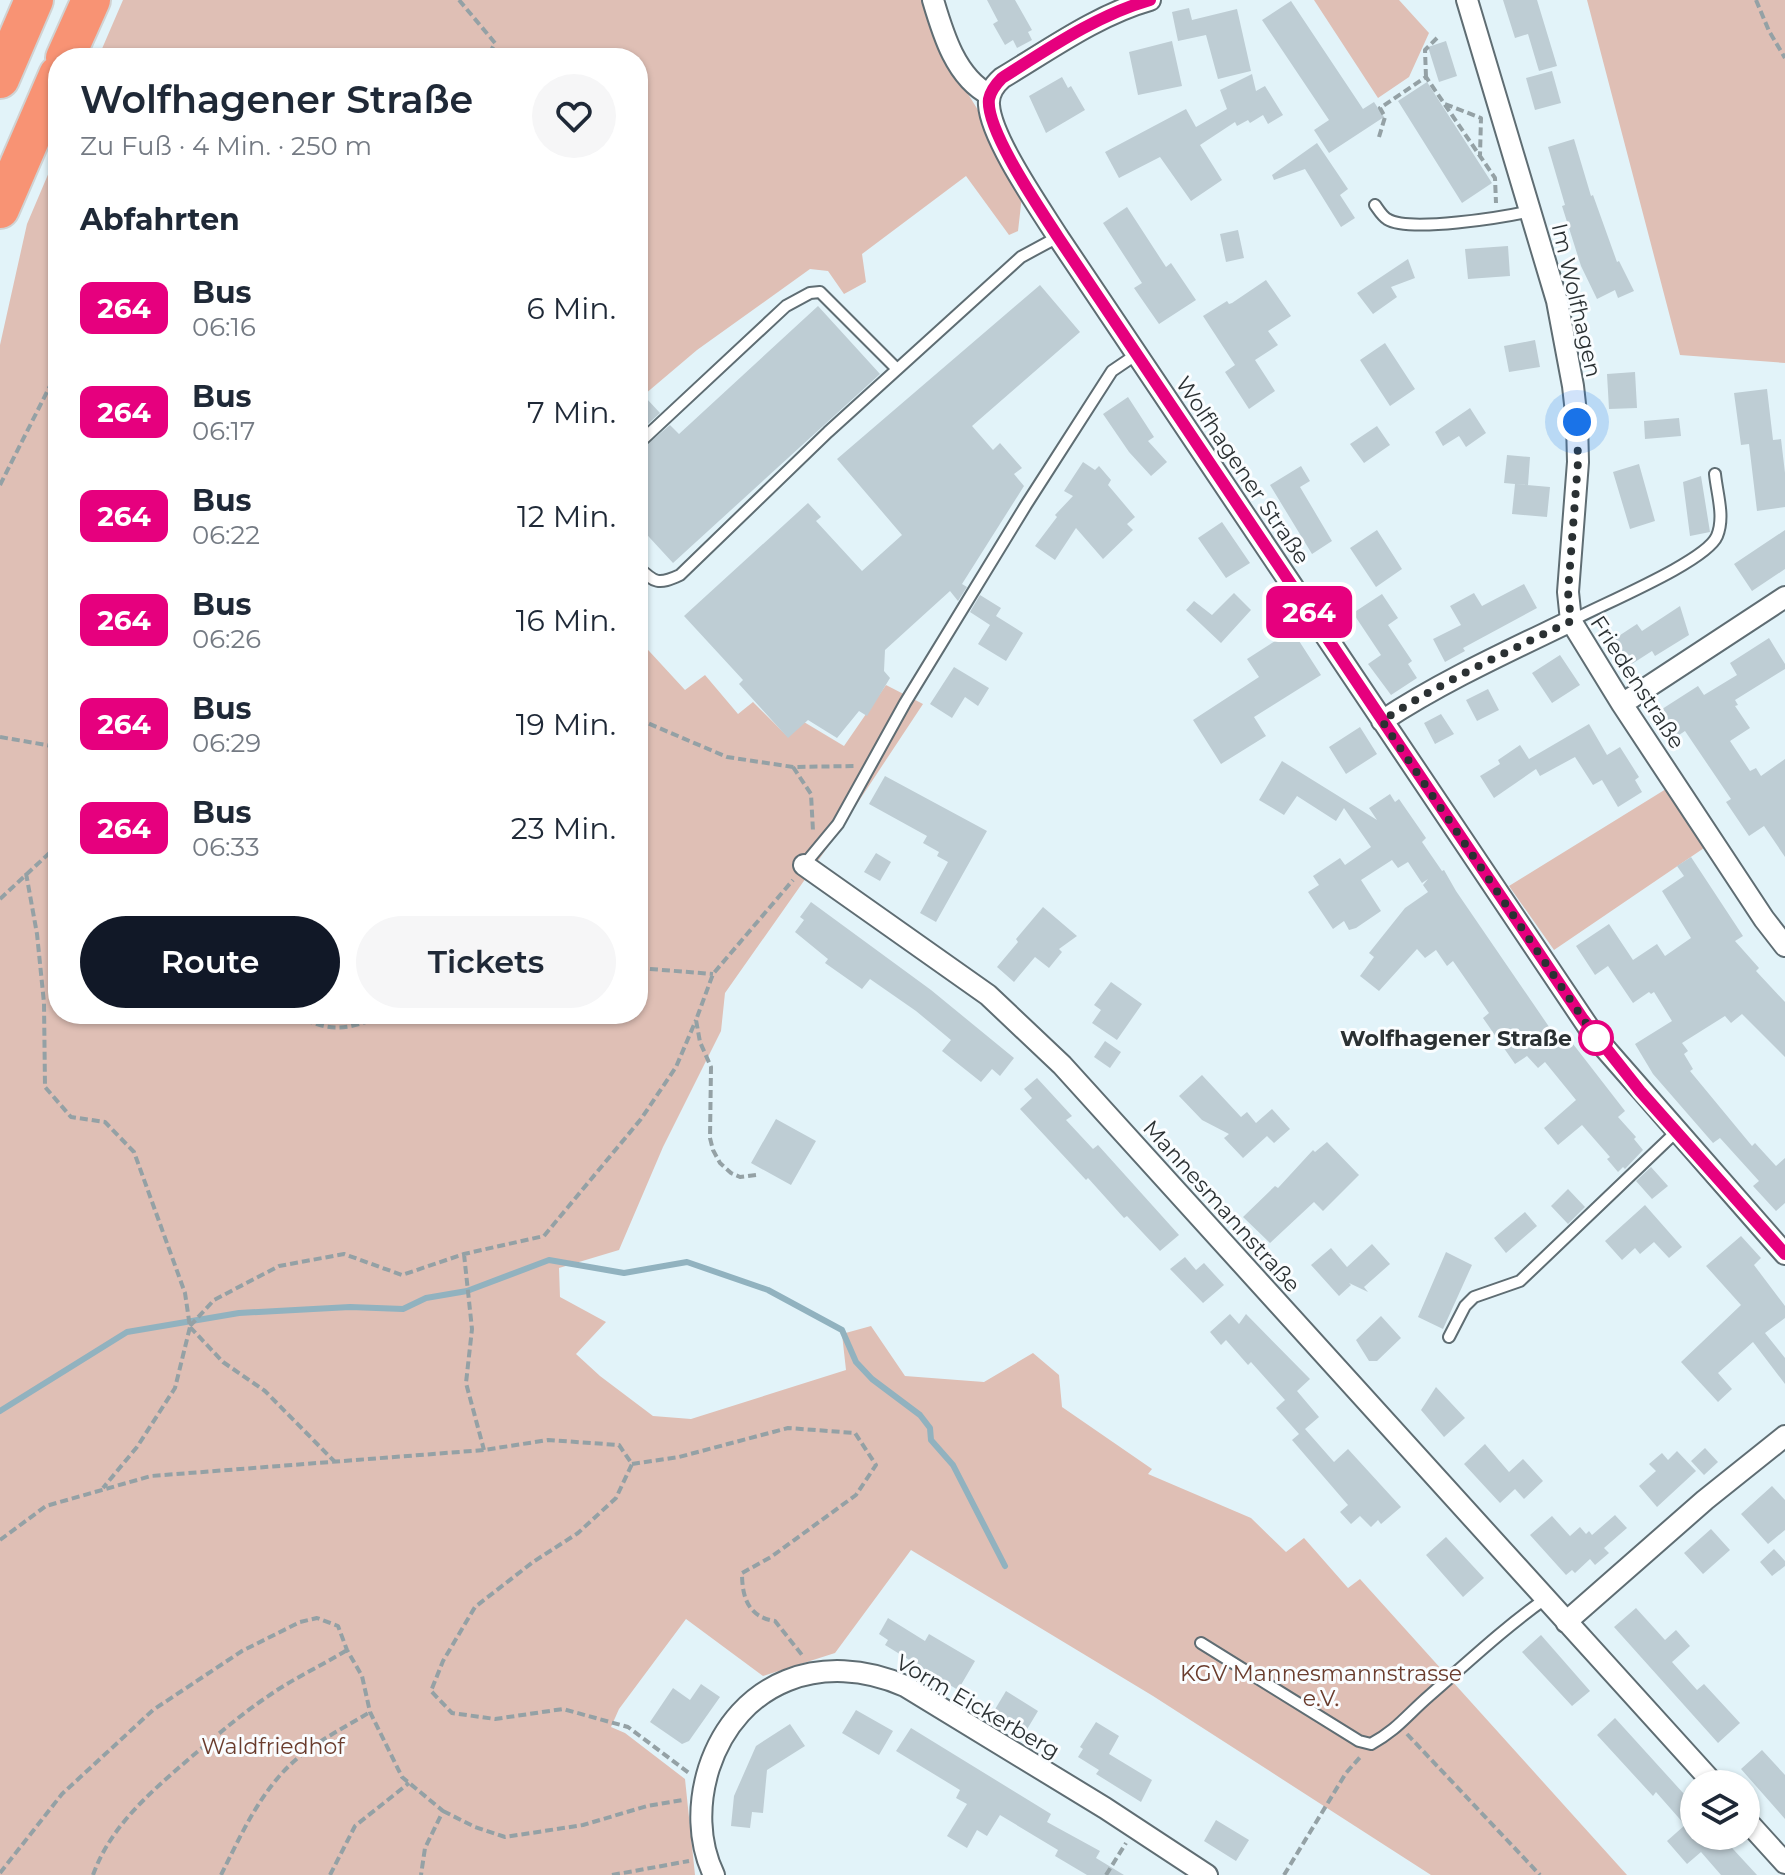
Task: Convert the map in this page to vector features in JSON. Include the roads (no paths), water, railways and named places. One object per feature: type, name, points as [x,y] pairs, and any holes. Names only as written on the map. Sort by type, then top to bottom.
[{"type":"highway","points":[[0,79],[34,0]]},
{"type":"highway","points":[[69,48],[91,0]]},
{"type":"highway","points":[[0,209],[48,98]]},
{"type":"street","points":[[933,0],[951,49],[968,79],[990,95],[1002,78],[1023,65],[1114,14],[1150,0]]},
{"type":"street","name":"Im Wolfhagen","points":[[1467,0],[1557,301],[1574,398],[1578,462],[1568,592],[1571,621]]},
{"type":"street","name":"Wolfhagener Straße","points":[[990,95],[991,118],[998,136],[1058,237],[1595,1037],[1785,1254]]},
{"type":"street","points":[[1622,704],[1785,597]]},
{"type":"street","name":"Friedenstraße","points":[[1382,721],[1404,706],[1571,621],[1622,704],[1785,946]]},
{"type":"street","name":"Mannesmannstraße","points":[[809,858],[988,995],[1062,1065],[1701,1770]]},
{"type":"street","points":[[1566,1622],[1705,1500],[1785,1436]]},
{"type":"street","name":"Vorm Eickerberg","points":[[710,1867],[701,1824],[703,1789],[715,1752],[730,1724],[750,1702],[773,1686],[814,1672],[838,1670],[883,1676],[905,1686],[1207,1875]]},
{"type":"street","points":[[1760,1835],[1785,1863]]},
{"type":"lane","points":[[1375,205],[1386,219],[1400,223],[1498,218],[1531,211]]},
{"type":"lane","points":[[648,576],[653,581],[665,582],[680,575],[828,432],[1021,257],[1058,237]]},
{"type":"lane","points":[[648,435],[786,306],[810,293],[820,292],[897,369]]},
{"type":"lane","points":[[809,858],[838,824],[905,703],[1112,371],[1137,354]]},
{"type":"lane","points":[[1571,621],[1689,561],[1712,545],[1721,518],[1715,474]]},
{"type":"lane","points":[[1449,1337],[1465,1306],[1474,1297],[1520,1281],[1676,1132]]},
{"type":"lane","points":[[1201,1643],[1359,1741],[1371,1744],[1400,1727],[1416,1708],[1517,1618],[1545,1599]]},
{"type":"waterway","points":[[0,1411],[127,1332],[239,1313],[350,1307],[403,1309],[426,1298],[467,1291],[549,1260],[624,1273],[687,1262],[768,1290],[842,1330],[856,1362],[872,1379],[920,1415],[930,1428],[931,1440],[953,1465],[1005,1566]]},
{"type":"place","name":"Wolfhagener Straße","points":[[1596,1038]]},
{"type":"park label","name":"KGV Mannesmannstrasse e.V.","points":[[1321,1686]]},
{"type":"park label","name":"Waldfriedhof","points":[[273,1746]]}]
